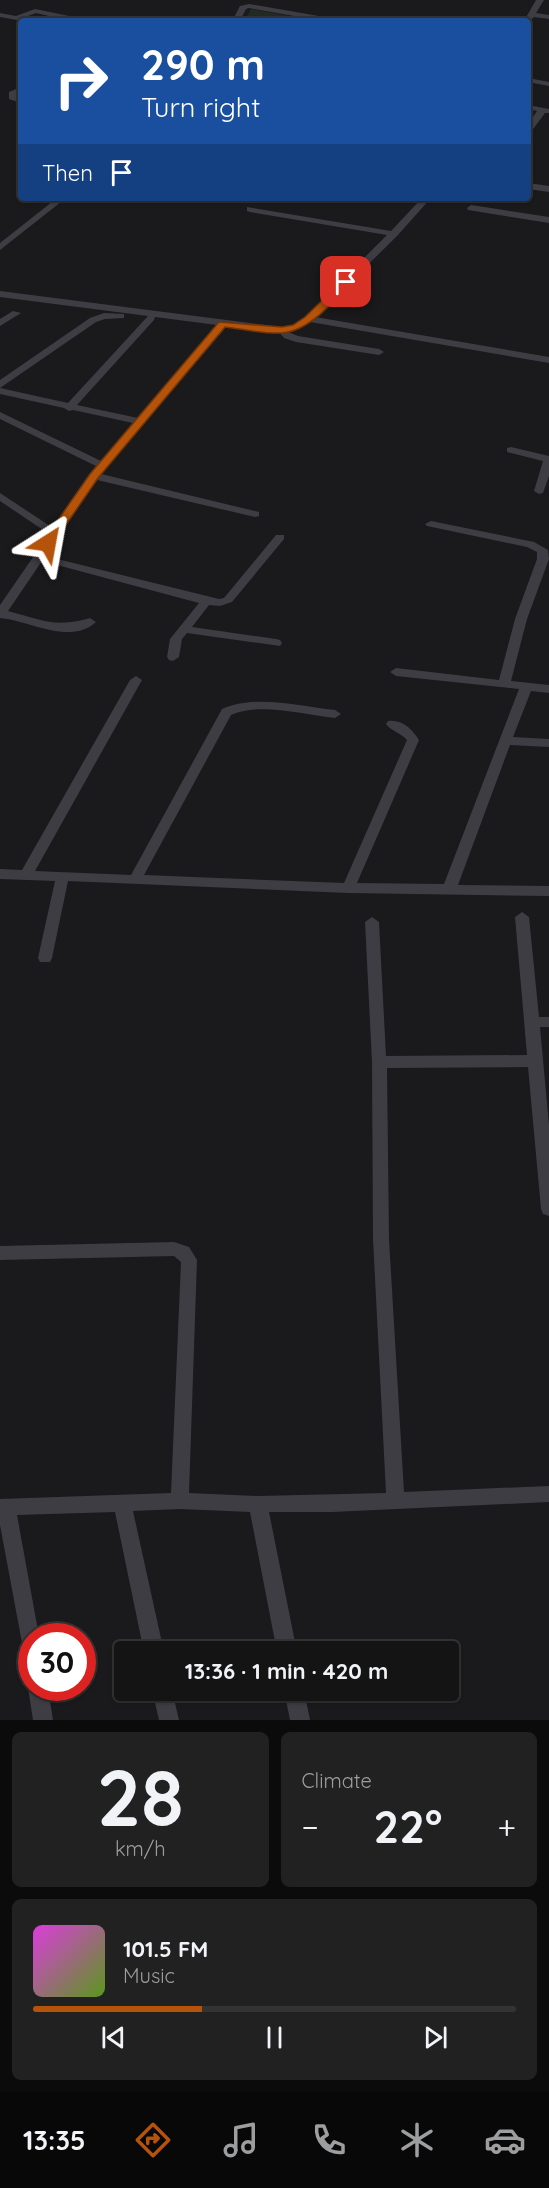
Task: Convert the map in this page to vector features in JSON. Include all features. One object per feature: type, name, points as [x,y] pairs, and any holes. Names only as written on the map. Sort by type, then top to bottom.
[{"type":"street","points":[[269,10],[284,0]]},
{"type":"street","points":[[530,18],[540,0]]},
{"type":"street","points":[[238,18],[246,7],[318,18]]},
{"type":"street","points":[[0,15],[17,18],[38,12],[66,18]]},
{"type":"street","points":[[530,18],[549,17]]},
{"type":"street","points":[[531,81],[549,84]]},
{"type":"street","points":[[18,91],[12,94],[12,97],[18,100]]},
{"type":"street","points":[[531,108],[546,110]]},
{"type":"street","points":[[531,127],[546,110]]},
{"type":"street","points":[[531,186],[549,189]]},
{"type":"street","points":[[0,247],[58,201]]},
{"type":"street","points":[[0,385],[93,320],[104,316],[282,330],[296,327],[308,319],[424,201]]},
{"type":"street","points":[[471,208],[549,220]]},
{"type":"street","points":[[250,209],[394,234]]},
{"type":"street","points":[[0,294],[221,326]]},
{"type":"street","points":[[0,323],[16,313]]},
{"type":"street","points":[[69,408],[151,318]]},
{"type":"street","points":[[308,319],[549,360]]},
{"type":"street","points":[[90,622],[78,628],[66,629],[1,609],[102,465],[221,326]]},
{"type":"street","points":[[282,330],[287,336],[296,339],[379,352]]},
{"type":"street","points":[[0,391],[138,422]]},
{"type":"street","points":[[0,415],[102,465]]},
{"type":"street","points":[[511,450],[549,459],[539,491]]},
{"type":"street","points":[[94,476],[255,514]]},
{"type":"street","points":[[0,496],[54,533]]},
{"type":"street","points":[[431,524],[530,544],[542,550],[543,559],[521,619],[504,684]]},
{"type":"street","points":[[38,557],[220,603],[228,600],[280,537]]},
{"type":"street","points":[[172,657],[176,639],[195,619],[206,601]]},
{"type":"street","points":[[184,629],[276,643]]},
{"type":"street","points":[[396,672],[549,689]]},
{"type":"street","points":[[26,875],[136,680]]},
{"type":"street","points":[[449,890],[526,687]]},
{"type":"street","points":[[135,880],[226,712],[230,709],[248,706],[335,714]]},
{"type":"street","points":[[348,888],[413,740],[405,730],[392,724]]},
{"type":"street","points":[[506,741],[549,743]]},
{"type":"street","points":[[0,874],[348,888],[549,891]]},
{"type":"street","points":[[45,958],[62,878]]},
{"type":"street","points":[[522,917],[549,1209]]},
{"type":"street","points":[[372,922],[379,1062],[381,1239],[395,1500]]},
{"type":"street","points":[[532,1022],[549,1022]]},
{"type":"street","points":[[379,1062],[535,1061]]},
{"type":"street","points":[[0,1253],[174,1249],[183,1252],[189,1260],[180,1501]]},
{"type":"street","points":[[26,1623],[3,1507],[180,1501],[258,1504],[549,1494]]},
{"type":"street","points":[[122,1502],[152,1641]]},
{"type":"street","points":[[258,1504],[285,1641]]},
{"type":"street","points":[[40,1701],[44,1720]]},
{"type":"street","points":[[164,1701],[168,1720]]},
{"type":"street","points":[[296,1701],[300,1720]]},
{"type":"shaded area","points":[[251,9],[300,18],[246,18]]},
{"type":"route","points":[[48,543],[94,476],[223,324],[282,330],[296,327],[308,319],[346,282]]}]
